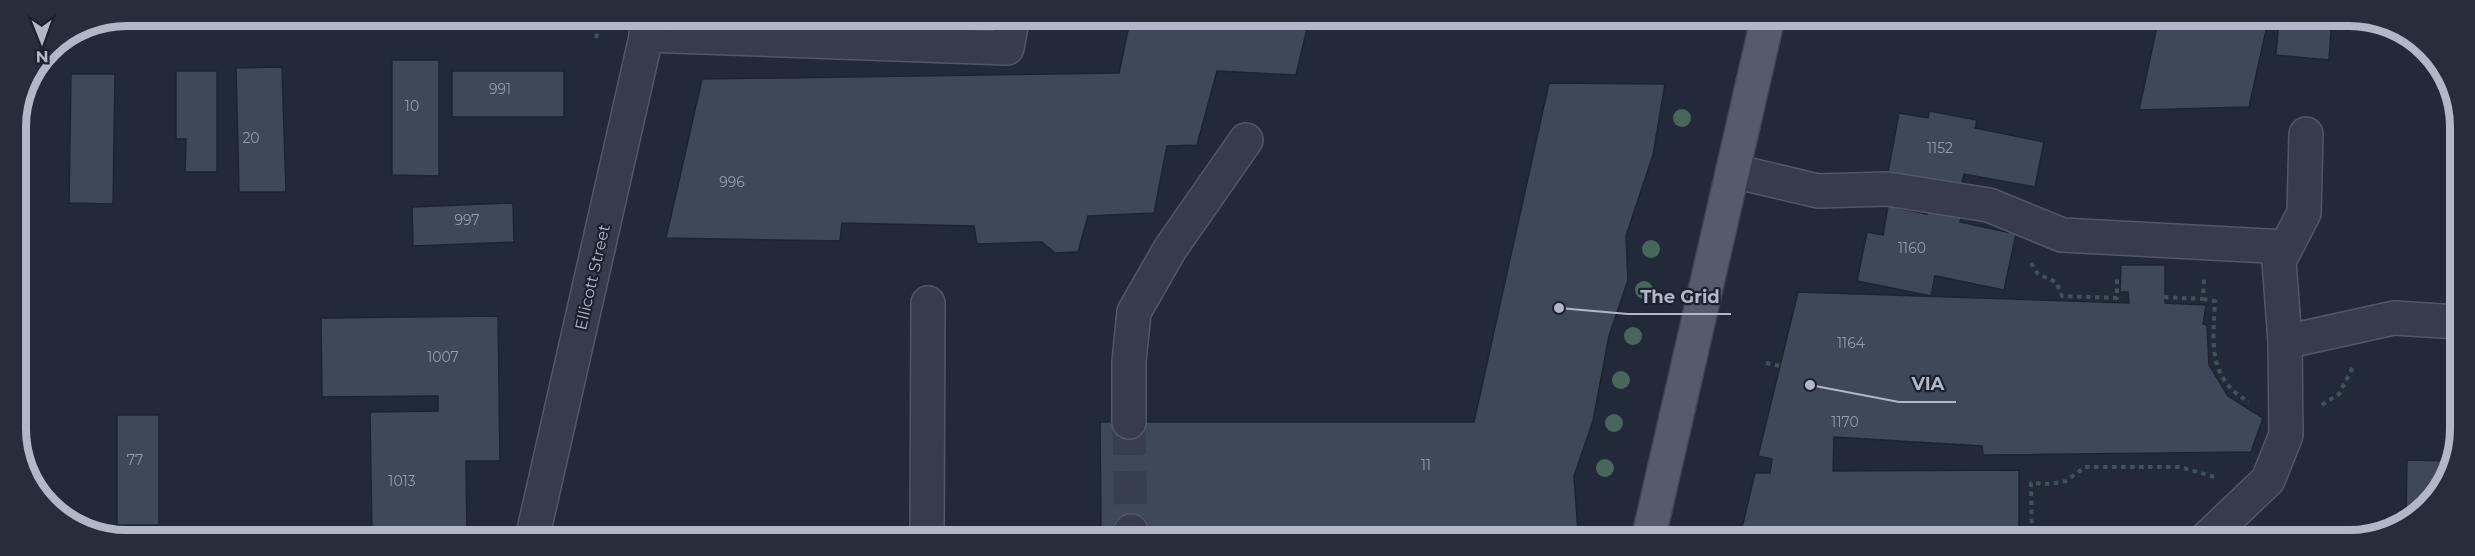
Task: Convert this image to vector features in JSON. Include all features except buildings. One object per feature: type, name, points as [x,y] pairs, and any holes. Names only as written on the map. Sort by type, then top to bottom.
[{"type":"main road","points":[[1650,530],[1766,26]]},
{"type":"street","name":"Ellicott Street","points":[[534,531],[649,26]]},
{"type":"street","points":[[665,26],[1007,48],[1011,26]]},
{"type":"street","points":[[2215,530],[2268,480],[2286,435],[2285,342],[2279,261],[2304,213],[2306,134]]},
{"type":"street","points":[[1130,422],[1129,361],[1134,312],[1170,249],[1246,140]]},
{"type":"street","points":[[1733,171],[1818,191],[1887,189],[1989,206],[2062,235],[2286,247]]},
{"type":"street","points":[[927,531],[928,303]]},
{"type":"street","points":[[2285,342],[2394,318],[2450,322]]},
{"type":"path","points":[[596,38],[599,26]]},
{"type":"path","points":[[2164,297],[2203,297],[2215,301],[2213,351],[2216,366],[2223,379],[2238,396],[2266,412],[2285,416],[2302,415],[2339,394],[2357,359]]},
{"type":"path","points":[[1766,363],[1780,366]]},
{"type":"path","points":[[2218,382],[2223,379]]},
{"type":"path","points":[[2032,530],[2031,483],[2051,484],[2067,481],[2085,467],[2180,467],[2226,479]]},
{"type":"tunnel","points":[[1129,422],[1131,531]]},
{"type":"place","name":"The Grid","points":[[1559,308]]},
{"type":"place","name":"VIA","points":[[1810,385]]}]
